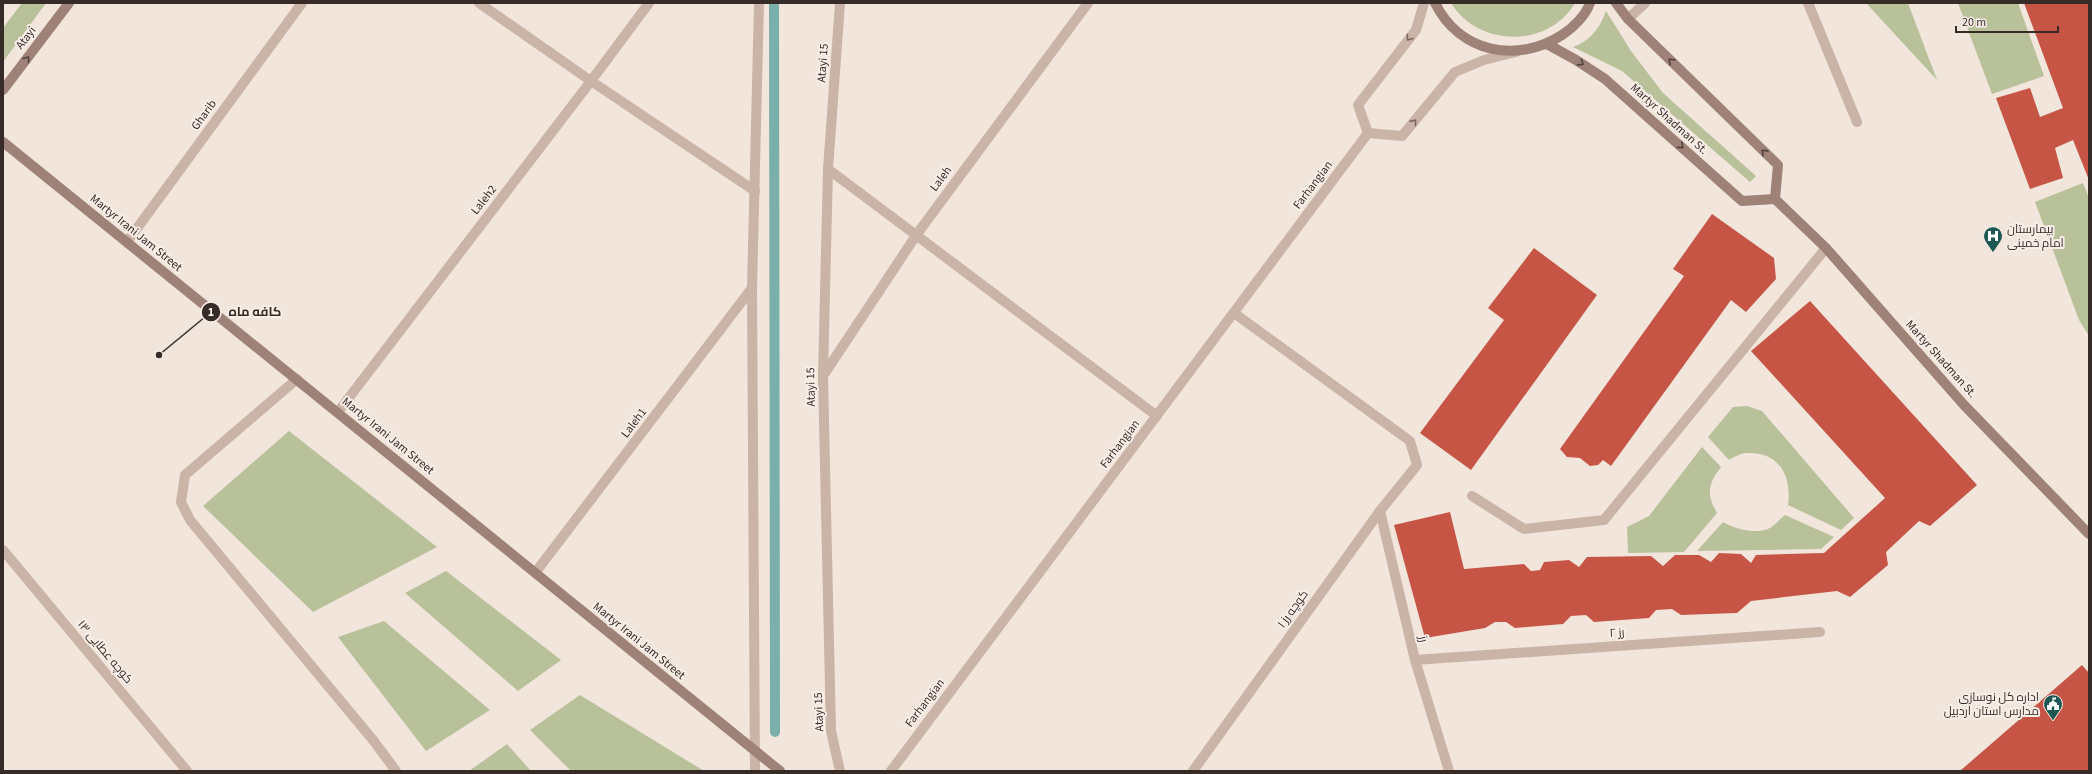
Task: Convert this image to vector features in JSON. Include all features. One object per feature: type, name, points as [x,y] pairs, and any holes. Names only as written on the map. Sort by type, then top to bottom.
[{"type":"street","name":"Atayi","points":[[3,90],[69,3]]},
{"type":"street","name":"Gharib","points":[[127,242],[302,3]]},
{"type":"street","points":[[479,3],[591,81],[755,191]]},
{"type":"street","name":"Laleh2","points":[[338,412],[649,3]]},
{"type":"street","points":[[755,771],[752,288],[759,3]]},
{"type":"street","name":"Atayi 15","points":[[840,3],[828,169],[824,376],[832,731],[840,771]]},
{"type":"street","name":"Laleh","points":[[824,376],[917,234],[1088,3]]},
{"type":"street","points":[[1424,3],[1416,30],[1358,105],[1368,132],[1402,136],[1455,72],[1484,60],[1547,44],[1571,29],[1590,3]]},
{"type":"street","points":[[1435,3],[1441,16],[1462,36],[1489,49],[1518,52]]},
{"type":"street","points":[[1616,3],[1628,19],[1778,165],[1775,199]]},
{"type":"street","points":[[1628,19],[1645,3]]},
{"type":"street","points":[[1808,3],[1857,122]]},
{"type":"street","name":"Martyr Shadman St.","points":[[1547,44],[1576,60],[1605,79],[1742,201],[1775,199],[1826,248],[1964,404],[2089,534]]},
{"type":"street","name":"Farhangian","points":[[891,771],[1368,132]]},
{"type":"street","name":"Martyr Irani Jam Street","points":[[3,142],[780,771]]},
{"type":"street","points":[[828,169],[917,234],[1157,416]]},
{"type":"street","points":[[1472,496],[1524,529],[1604,520],[1826,248]]},
{"type":"street","name":"Laleh1","points":[[535,573],[752,288]]},
{"type":"street","name":"کوچه رز ۱","points":[[1193,771],[1380,511],[1417,465],[1410,441],[1234,313]]},
{"type":"street","points":[[297,379],[185,476],[181,502],[190,520],[373,740],[396,771]]},
{"type":"street","name":"رز","points":[[1380,511],[1415,660],[1450,771]]},
{"type":"street","name":"کوچه عطایی ۱۳","points":[[3,550],[187,771]]},
{"type":"street","name":"رز ۲","points":[[1415,660],[1820,632]]},
{"type":"green space","points":[[22,3],[46,3],[3,62],[3,28]]},
{"type":"green space","points":[[1451,3],[1575,3],[1563,18],[1548,29],[1531,35],[1513,37],[1495,34],[1478,28],[1463,18]]},
{"type":"green space","points":[[1866,3],[1908,3],[1937,80]]},
{"type":"green space","points":[[1958,3],[2018,3],[2044,76],[1992,94]]},
{"type":"green space","points":[[1606,11],[1631,51],[1663,93],[1756,176],[1750,182],[1622,71],[1573,47],[1594,33],[1601,23]]},
{"type":"green space","points":[[2083,183],[2089,198],[2089,336],[2079,320],[2035,202]]},
{"type":"green space","points":[[1747,406],[1762,411],[1854,518],[1841,530],[1788,505],[1788,484],[1781,467],[1775,461],[1767,456],[1757,453],[1740,454],[1729,460],[1708,437],[1733,407]]},
{"type":"green space","points":[[289,431],[437,547],[313,612],[203,506]]},
{"type":"green space","points":[[1702,447],[1721,467],[1713,479],[1710,489],[1711,500],[1717,513],[1684,552],[1628,553],[1627,527],[1649,516]]},
{"type":"green space","points":[[1785,515],[1834,537],[1821,549],[1697,551],[1723,522],[1739,529],[1758,531],[1770,528]]},
{"type":"green space","points":[[446,571],[561,660],[518,691],[405,593]]},
{"type":"green space","points":[[384,621],[490,710],[426,751],[338,637]]},
{"type":"green space","points":[[580,695],[704,771],[571,771],[530,730]]},
{"type":"green space","points":[[507,744],[531,771],[469,771]]},
{"type":"building","points":[[2024,3],[2089,3],[2089,180],[2073,140],[2055,148],[2063,178],[2030,189],[1996,98],[2030,88],[2040,117],[2063,108]]},
{"type":"building","points":[[1712,214],[1774,258],[1776,279],[1746,312],[1731,300],[1611,466],[1603,460],[1598,465],[1590,466],[1580,458],[1567,457],[1560,449],[1684,276],[1673,269]]},
{"type":"building","points":[[1534,248],[1597,295],[1471,470],[1420,433],[1504,320],[1488,308]]},
{"type":"building","points":[[1810,301],[1977,485],[1930,526],[1919,521],[1886,552],[1888,565],[1850,597],[1837,591],[1751,601],[1737,613],[1681,615],[1672,609],[1656,610],[1649,618],[1594,622],[1586,615],[1571,616],[1563,624],[1515,628],[1506,622],[1495,622],[1485,628],[1425,638],[1394,525],[1450,512],[1464,569],[1524,564],[1531,571],[1540,570],[1544,562],[1569,560],[1579,567],[1587,557],[1651,556],[1663,566],[1675,555],[1699,555],[1711,562],[1719,553],[1741,554],[1751,563],[1756,555],[1824,553],[1885,498],[1751,351]]},
{"type":"building","name":"اداره کل نوسازی مدارس استان اردبیل","points":[[2082,665],[2089,673],[2088,771],[1960,771]]},
{"type":"waterway","points":[[774,3],[775,732]]},
{"type":"place","name":"بیمارستان امام خمینی","points":[[1993,253]]},
{"type":"place","name":"کافه ماه","points":[[159,355]]},
{"type":"place","name":"اداره کل نوسازی مدارس استان اردبیل","points":[[2053,721]]}]
